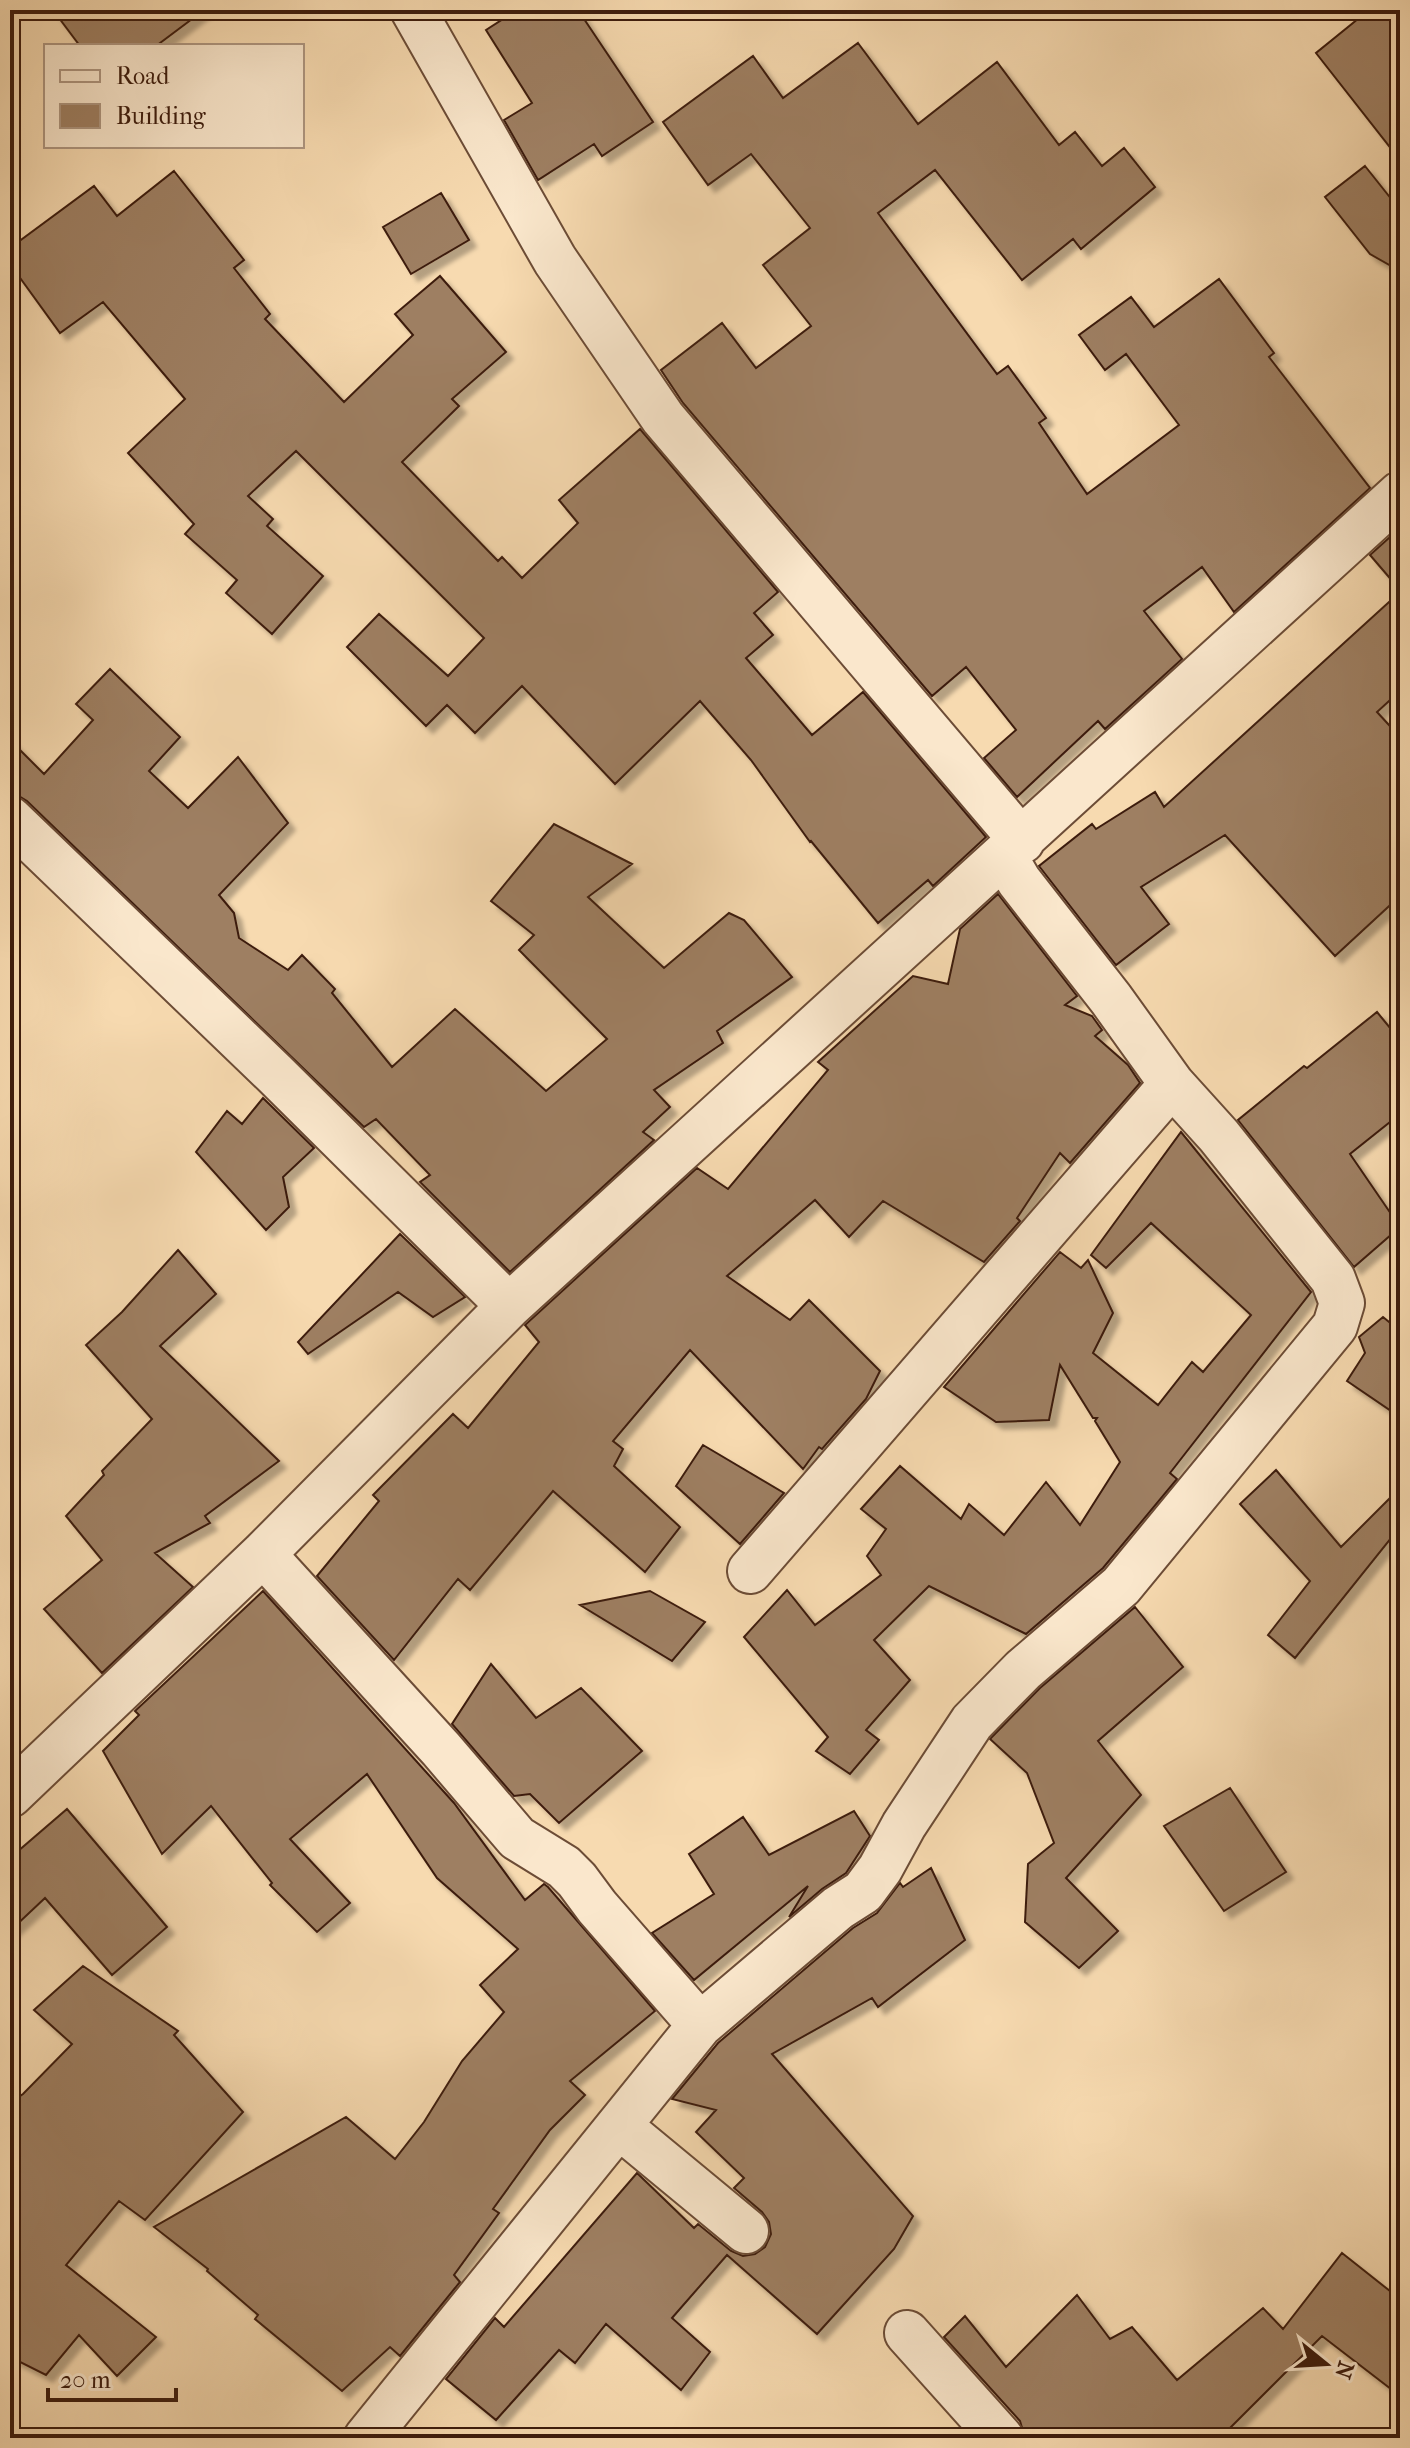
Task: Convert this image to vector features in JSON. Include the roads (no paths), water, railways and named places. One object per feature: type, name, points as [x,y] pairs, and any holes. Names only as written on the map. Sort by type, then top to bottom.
[{"type":"street","points":[[366,2438],[700,2025],[838,1908],[863,1892],[972,1722],[1023,1670],[1121,1586],[1335,1326],[1342,1303],[1333,1279],[1219,1136],[1172,1084],[1111,999],[1019,881],[1014,849],[663,418],[555,260],[413,10]]},
{"type":"street","points":[[10,1795],[263,1554],[509,1306],[1400,494]]},
{"type":"street","points":[[10,819],[274,1073],[509,1306]]},
{"type":"street","points":[[750,1571],[1172,1084]]},
{"type":"street","points":[[263,1554],[441,1749],[517,1838],[564,1867],[577,1880],[700,2025]]},
{"type":"street","points":[[619,2126],[746,2231]]},
{"type":"street","points":[[907,2333],[1001,2438]]}]
